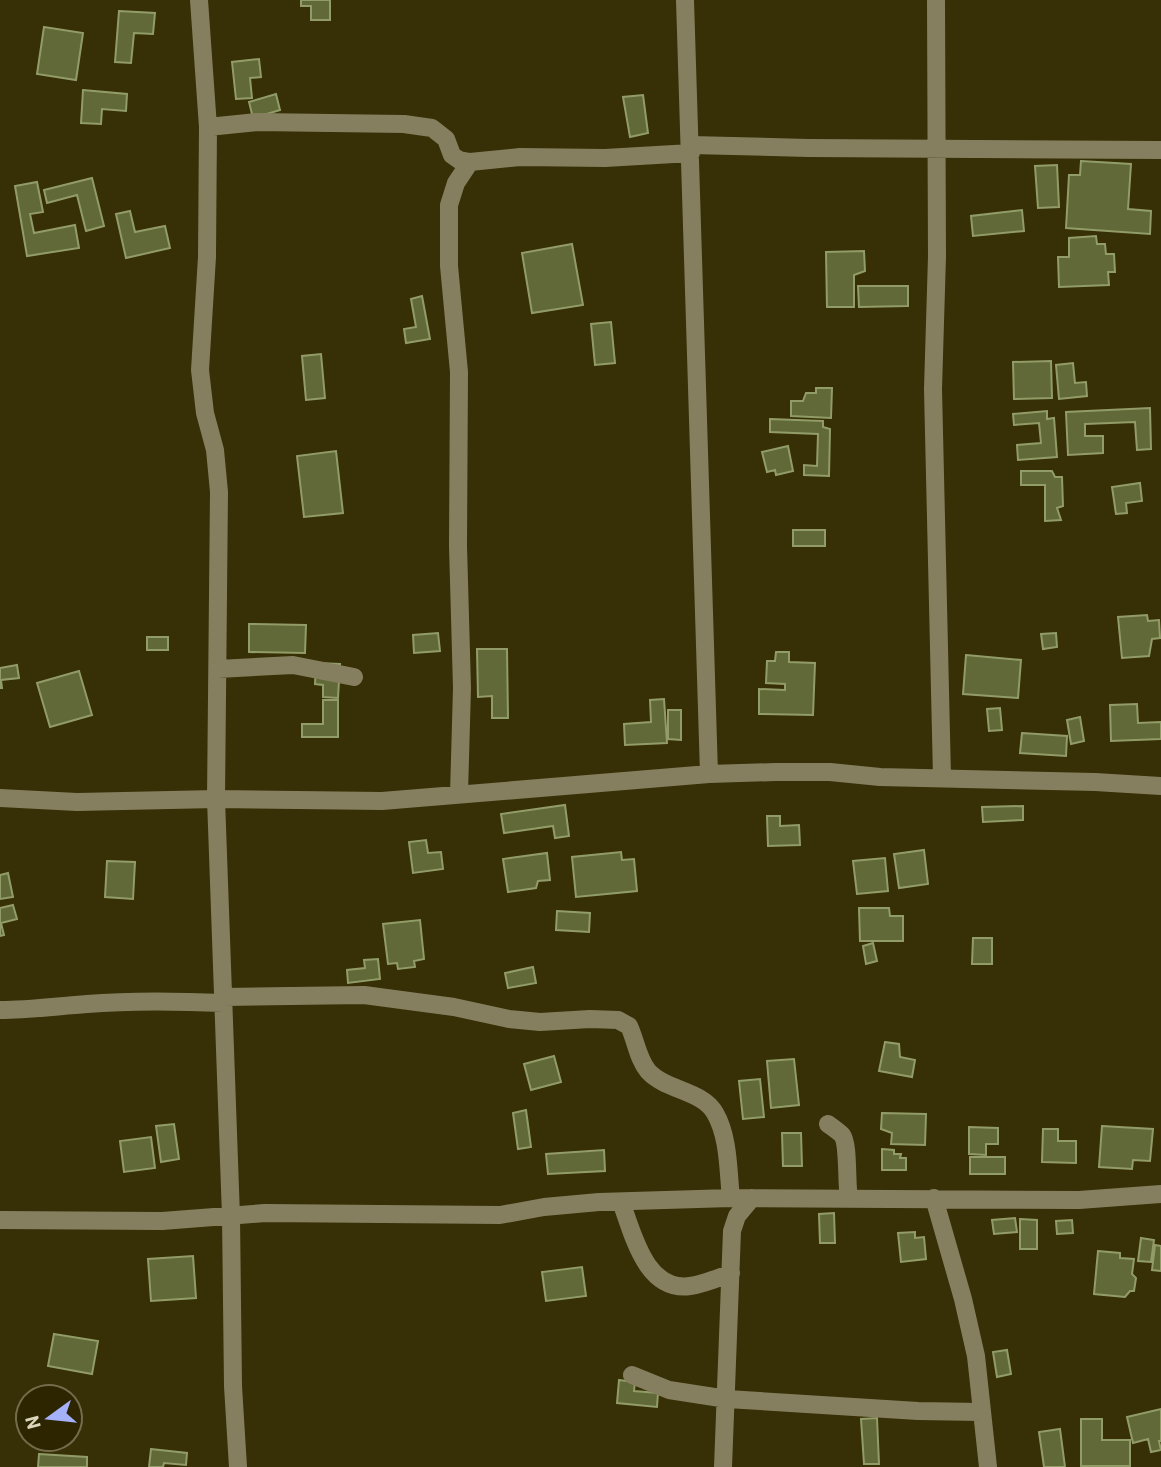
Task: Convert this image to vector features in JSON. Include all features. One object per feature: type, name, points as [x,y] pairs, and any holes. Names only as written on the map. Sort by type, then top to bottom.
[{"type":"street","points":[[199,0],[208,127],[207,257],[200,370],[205,413],[215,450],[219,492],[216,799],[224,1000],[233,1386],[238,1467]]},
{"type":"street","points":[[685,0],[709,774]]},
{"type":"street","points":[[936,0],[938,148],[933,389],[942,777]]},
{"type":"street","points":[[208,127],[257,122],[404,124],[432,128],[446,139],[452,155],[459,160],[470,162],[520,157],[604,158],[691,149],[1161,150]]},
{"type":"street","points":[[459,794],[462,688],[458,546],[459,372],[449,266],[449,205],[456,183],[470,162]]},
{"type":"street","points":[[218,670],[293,665],[354,677]]},
{"type":"street","points":[[0,798],[77,802],[216,799],[382,801],[709,774],[830,772],[880,777],[1161,786]]},
{"type":"street","points":[[0,1010],[160,1000],[364,995],[454,1007],[509,1019],[540,1022],[618,1020],[629,1026],[641,1059],[649,1072],[681,1092],[700,1098],[715,1113],[724,1139],[731,1198]]},
{"type":"street","points":[[828,1124],[841,1134],[846,1143],[849,1198]]},
{"type":"street","points":[[0,1220],[162,1221],[265,1213],[500,1215],[544,1208],[621,1202],[731,1198],[1079,1200],[1161,1194]]},
{"type":"street","points":[[723,1467],[732,1231],[737,1216],[752,1198]]},
{"type":"street","points":[[934,1198],[976,1356],[988,1467]]},
{"type":"street","points":[[621,1202],[641,1253],[657,1277],[671,1285],[688,1287],[731,1273]]},
{"type":"street","points":[[632,1374],[677,1392],[727,1399],[918,1411],[981,1412]]},
{"type":"building","points":[[301,0],[330,0],[330,20],[311,20],[311,6],[301,6]]},
{"type":"building","points":[[119,11],[155,13],[153,34],[134,33],[131,63],[115,62]]},
{"type":"building","points":[[44,27],[83,33],[76,80],[37,74]]},
{"type":"building","points":[[259,59],[261,77],[250,78],[252,98],[236,99],[232,62]]},
{"type":"building","points":[[83,90],[127,94],[126,111],[102,109],[101,124],[81,123]]},
{"type":"building","points":[[276,94],[280,110],[253,118],[249,102]]},
{"type":"building","points":[[643,95],[648,133],[630,137],[623,97]]},
{"type":"building","points":[[1081,161],[1131,164],[1128,209],[1151,211],[1150,234],[1066,228],[1069,175],[1080,175]]},
{"type":"building","points":[[1057,165],[1059,207],[1038,208],[1035,166]]},
{"type":"building","points":[[92,178],[104,226],[86,231],[77,195],[47,203],[44,190]]},
{"type":"building","points":[[37,182],[43,212],[30,214],[34,233],[75,225],[79,248],[27,256],[15,186]]},
{"type":"building","points":[[1022,210],[1024,231],[973,236],[971,216]]},
{"type":"building","points":[[130,211],[135,232],[165,226],[170,248],[126,258],[116,214]]},
{"type":"building","points":[[1096,236],[1097,244],[1105,244],[1106,254],[1114,254],[1115,272],[1108,272],[1109,285],[1059,287],[1058,257],[1069,257],[1069,238]]},
{"type":"building","points":[[572,244],[583,305],[532,313],[522,253]]},
{"type":"building","points":[[864,251],[865,271],[854,275],[854,307],[827,307],[826,252]]},
{"type":"building","points":[[858,286],[908,286],[908,306],[859,307]]},
{"type":"building","points":[[422,296],[430,339],[406,343],[404,329],[416,327],[411,299]]},
{"type":"building","points":[[611,322],[615,363],[595,365],[591,324]]},
{"type":"building","points":[[321,354],[325,398],[306,400],[302,356]]},
{"type":"building","points":[[1051,361],[1052,398],[1014,399],[1013,362]]},
{"type":"building","points":[[1073,363],[1075,383],[1086,382],[1087,396],[1059,399],[1056,365]]},
{"type":"building","points":[[816,388],[832,388],[831,418],[791,416],[791,401],[803,401],[806,393],[816,393]]},
{"type":"building","points":[[1150,408],[1151,449],[1137,450],[1135,422],[1085,424],[1085,436],[1103,436],[1103,453],[1068,455],[1066,412]]},
{"type":"building","points":[[1047,411],[1047,419],[1054,418],[1057,457],[1018,460],[1017,445],[1041,443],[1039,423],[1014,425],[1013,414]]},
{"type":"building","points":[[770,419],[823,421],[823,427],[830,429],[829,476],[804,475],[804,465],[817,466],[818,434],[770,432]]},
{"type":"building","points":[[788,446],[793,471],[776,475],[775,470],[767,472],[762,452]]},
{"type":"building","points":[[336,451],[343,513],[304,517],[297,456]]},
{"type":"building","points":[[1021,471],[1052,471],[1055,477],[1062,477],[1063,506],[1057,508],[1061,520],[1045,521],[1045,485],[1021,485]]},
{"type":"building","points":[[1140,483],[1142,501],[1126,503],[1127,513],[1116,514],[1112,487]]},
{"type":"building","points":[[793,530],[825,530],[825,546],[793,546]]},
{"type":"building","points":[[1147,615],[1148,621],[1159,620],[1160,638],[1152,639],[1149,656],[1122,658],[1118,617]]},
{"type":"building","points":[[249,624],[306,625],[305,653],[249,652]]},
{"type":"building","points":[[438,633],[440,651],[414,653],[413,635]]},
{"type":"building","points":[[1056,633],[1057,647],[1043,649],[1041,634]]},
{"type":"building","points":[[147,637],[168,637],[168,650],[147,650]]},
{"type":"building","points":[[477,649],[507,649],[508,718],[492,718],[492,696],[478,697]]},
{"type":"building","points":[[776,652],[789,652],[789,662],[815,663],[813,715],[759,714],[759,689],[785,690],[785,684],[766,683],[767,661],[775,661]]},
{"type":"building","points":[[966,655],[1021,660],[1018,698],[963,694]]},
{"type":"building","points":[[316,663],[340,664],[338,698],[323,697],[323,685],[315,684]]},
{"type":"building","points":[[17,665],[19,678],[1,680],[0,688],[0,668]]},
{"type":"building","points":[[79,671],[92,715],[50,727],[37,683]]},
{"type":"building","points":[[664,699],[667,743],[625,745],[624,724],[651,722],[650,700]]},
{"type":"building","points":[[323,700],[338,700],[338,737],[302,737],[302,724],[323,724]]},
{"type":"building","points":[[1137,704],[1138,723],[1161,722],[1161,739],[1111,741],[1110,705]]},
{"type":"building","points":[[1000,708],[1002,730],[989,731],[987,709]]},
{"type":"building","points":[[668,710],[681,710],[681,740],[668,739]]},
{"type":"building","points":[[1080,717],[1084,741],[1071,744],[1067,720]]},
{"type":"building","points":[[1022,733],[1067,736],[1066,756],[1020,753]]},
{"type":"building","points":[[565,805],[569,836],[555,838],[553,826],[504,833],[501,814]]},
{"type":"building","points":[[1023,806],[1023,820],[983,822],[982,807]]},
{"type":"building","points":[[767,816],[780,816],[780,826],[799,825],[800,845],[768,846]]},
{"type":"building","points":[[426,840],[428,853],[441,852],[443,869],[413,873],[409,842]]},
{"type":"building","points":[[924,850],[928,884],[899,888],[894,854]]},
{"type":"building","points":[[621,852],[622,860],[634,859],[637,891],[576,897],[572,857]]},
{"type":"building","points":[[547,853],[550,880],[538,881],[536,888],[508,892],[503,859]]},
{"type":"building","points":[[885,858],[888,891],[857,894],[853,861]]},
{"type":"building","points":[[107,861],[135,862],[133,899],[105,897]]},
{"type":"building","points":[[8,873],[13,897],[0,899],[0,875]]},
{"type":"building","points":[[13,905],[17,919],[1,923],[4,935],[0,936],[0,908]]},
{"type":"building","points":[[859,908],[889,908],[890,916],[903,916],[903,941],[860,941]]},
{"type":"building","points":[[557,911],[590,913],[589,932],[556,930]]},
{"type":"building","points":[[420,920],[424,959],[414,961],[415,967],[398,969],[397,963],[388,964],[383,924]]},
{"type":"building","points":[[973,938],[992,938],[992,964],[972,964]]},
{"type":"building","points":[[873,943],[877,961],[866,964],[863,946]]},
{"type":"building","points":[[378,959],[380,979],[348,983],[347,970],[365,968],[364,960]]},
{"type":"building","points":[[533,967],[536,983],[508,988],[505,973]]},
{"type":"building","points":[[885,1042],[899,1044],[900,1057],[915,1060],[912,1077],[879,1071]]},
{"type":"building","points":[[554,1056],[561,1082],[531,1090],[524,1064]]},
{"type":"building","points":[[794,1059],[799,1105],[771,1108],[767,1061]]},
{"type":"building","points":[[760,1079],[764,1117],[743,1119],[739,1081]]},
{"type":"building","points":[[526,1110],[531,1147],[518,1149],[513,1113]]},
{"type":"building","points":[[882,1113],[926,1114],[925,1145],[891,1144],[892,1133],[881,1129]]},
{"type":"building","points":[[174,1124],[179,1159],[161,1162],[156,1126]]},
{"type":"building","points":[[1102,1126],[1153,1129],[1150,1161],[1133,1160],[1132,1169],[1099,1167]]},
{"type":"building","points":[[969,1127],[998,1128],[998,1144],[986,1144],[986,1155],[969,1154]]},
{"type":"building","points":[[1043,1129],[1058,1129],[1058,1141],[1076,1141],[1076,1163],[1042,1162]]},
{"type":"building","points":[[782,1133],[801,1133],[802,1166],[783,1166]]},
{"type":"building","points":[[151,1137],[155,1168],[124,1172],[120,1141]]},
{"type":"building","points":[[882,1149],[894,1150],[894,1154],[901,1154],[900,1158],[906,1158],[906,1170],[882,1170]]},
{"type":"building","points":[[604,1150],[605,1171],[548,1174],[546,1154]]},
{"type":"building","points":[[970,1157],[1005,1157],[1005,1174],[970,1174]]},
{"type":"building","points":[[834,1213],[835,1243],[820,1243],[819,1214]]},
{"type":"building","points":[[1015,1218],[1017,1232],[994,1234],[992,1220]]},
{"type":"building","points":[[1020,1219],[1037,1220],[1037,1249],[1020,1249]]},
{"type":"building","points":[[1072,1220],[1073,1233],[1057,1234],[1056,1221]]},
{"type":"building","points":[[915,1232],[915,1238],[924,1237],[926,1259],[901,1262],[898,1233]]},
{"type":"building","points":[[1141,1238],[1154,1240],[1151,1262],[1138,1261]]},
{"type":"building","points":[[1155,1245],[1161,1246],[1161,1271],[1152,1270]]},
{"type":"building","points":[[1098,1251],[1120,1253],[1120,1258],[1134,1259],[1134,1291],[1130,1291],[1125,1297],[1094,1294]]},
{"type":"building","points":[[193,1256],[196,1298],[151,1301],[148,1259]]},
{"type":"building","points":[[582,1267],[586,1296],[546,1301],[542,1272]]},
{"type":"building","points":[[54,1334],[98,1341],[92,1374],[48,1366]]},
{"type":"building","points":[[1007,1350],[1011,1374],[997,1377],[993,1352]]},
{"type":"building","points":[[619,1380],[635,1382],[634,1391],[658,1393],[657,1407],[617,1403]]},
{"type":"building","points":[[1161,1409],[1161,1450],[1151,1452],[1148,1439],[1133,1443],[1127,1417]]},
{"type":"building","points":[[877,1418],[879,1464],[864,1464],[861,1419]]},
{"type":"building","points":[[1081,1419],[1102,1419],[1102,1440],[1130,1440],[1130,1466],[1081,1466]]},
{"type":"building","points":[[1060,1429],[1065,1467],[1044,1467],[1039,1432]]},
{"type":"building","points":[[151,1449],[187,1453],[186,1465],[164,1463],[163,1467],[149,1467]]},
{"type":"building","points":[[39,1454],[87,1457],[87,1467],[38,1467]]}]
